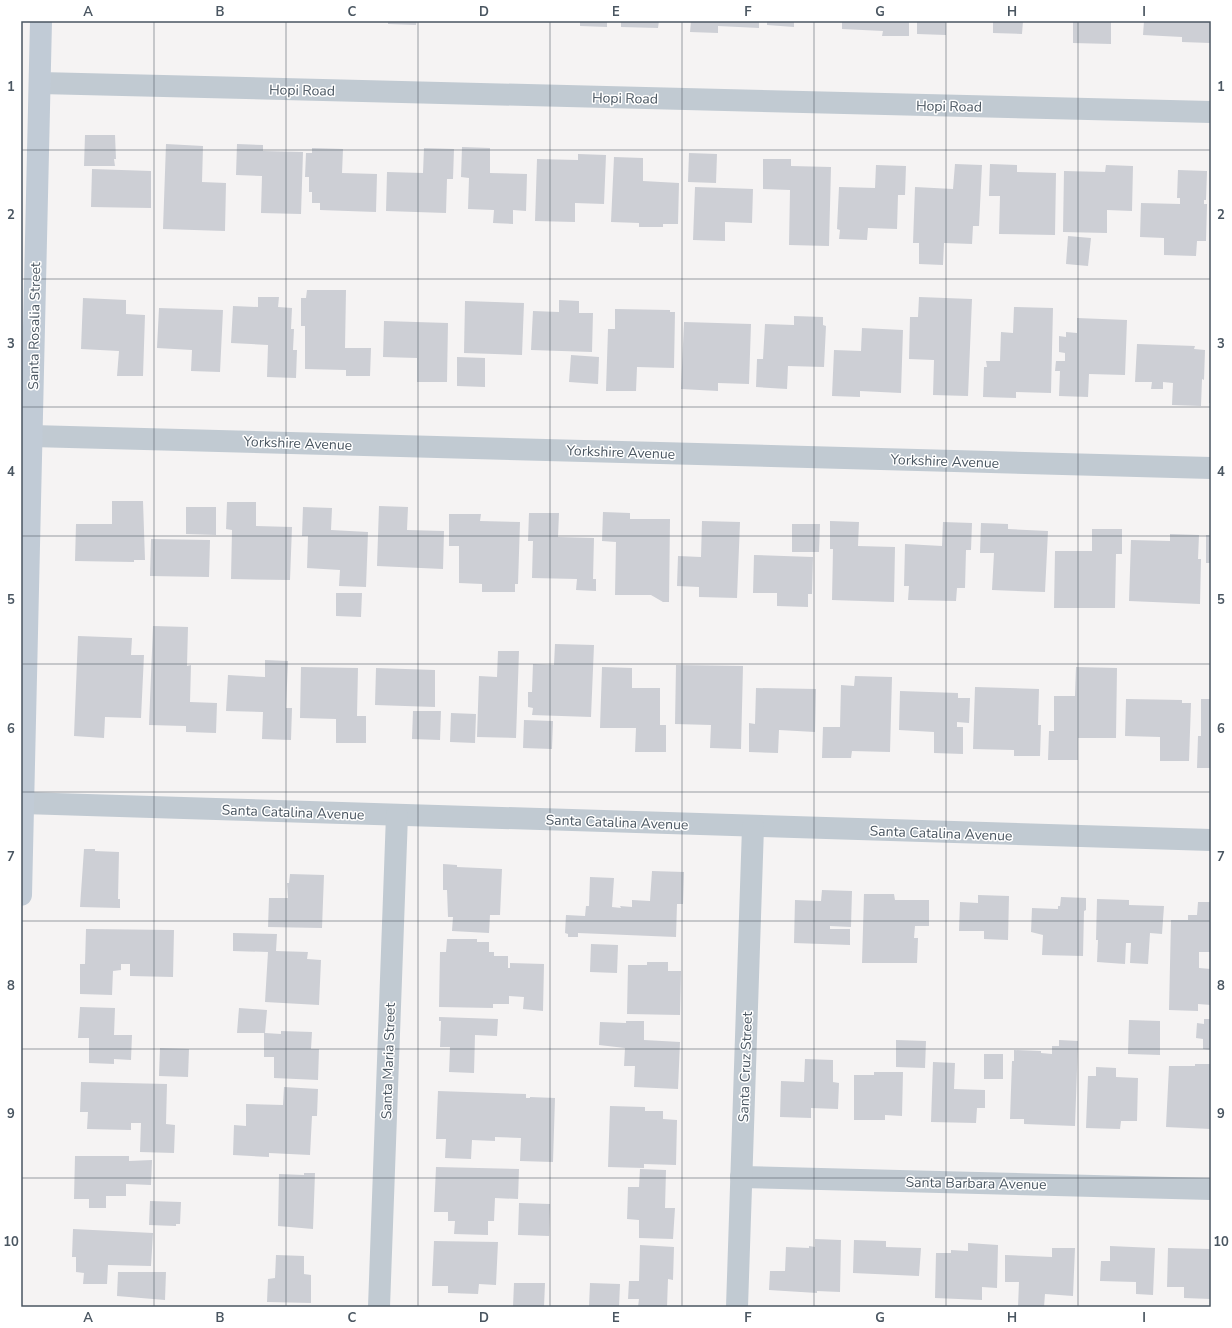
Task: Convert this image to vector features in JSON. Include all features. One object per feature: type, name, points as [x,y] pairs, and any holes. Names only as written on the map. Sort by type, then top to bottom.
[{"type":"street","name":"Santa Rosalia Street","points":[[21,895],[41,21]]},
{"type":"street","name":"Hopi Road","points":[[40,83],[1211,112]]},
{"type":"street","name":"Yorkshire Avenue","points":[[32,436],[1211,468]]},
{"type":"street","name":"Santa Catalina Avenue","points":[[23,803],[753,827],[1211,840]]},
{"type":"street","name":"Santa Maria Street","points":[[379,1307],[397,815]]},
{"type":"street","name":"Santa Cruz Street","points":[[737,1307],[753,827]]},
{"type":"street","name":"Santa Barbara Avenue","points":[[741,1177],[1211,1190]]},
{"type":"building","points":[[388,21],[417,21],[416,25],[388,24]]},
{"type":"building","points":[[580,21],[607,21],[607,27],[580,26]]},
{"type":"building","points":[[621,21],[659,21],[658,28],[621,27]]},
{"type":"building","points":[[691,21],[759,21],[759,28],[718,26],[718,33],[690,32]]},
{"type":"building","points":[[767,21],[794,21],[794,27],[767,25]]},
{"type":"building","points":[[842,21],[909,21],[909,36],[882,36],[883,31],[842,29]]},
{"type":"building","points":[[917,21],[946,21],[946,35],[917,34]]},
{"type":"building","points":[[993,21],[1023,21],[1022,34],[993,33]]},
{"type":"building","points":[[1073,21],[1111,21],[1111,44],[1073,43]]},
{"type":"building","points":[[1144,21],[1210,21],[1210,43],[1182,42],[1182,37],[1143,35]]},
{"type":"building","points":[[85,135],[115,135],[115,166],[84,166]]},
{"type":"building","points":[[166,144],[203,146],[202,182],[226,183],[225,231],[163,229]]},
{"type":"building","points":[[237,144],[263,145],[263,151],[303,152],[301,214],[261,213],[262,176],[236,175]]},
{"type":"building","points":[[462,147],[490,148],[490,173],[527,174],[526,211],[513,210],[513,224],[493,223],[494,210],[468,209],[469,178],[461,177]]},
{"type":"building","points":[[312,148],[343,149],[342,173],[377,174],[376,212],[320,210],[320,203],[312,203],[312,192],[309,192],[309,177],[305,177],[306,153],[312,153]]},
{"type":"building","points":[[424,148],[454,149],[453,179],[447,179],[446,213],[386,211],[387,172],[423,173]]},
{"type":"building","points":[[689,153],[717,154],[716,183],[688,182]]},
{"type":"building","points":[[578,154],[606,155],[604,204],[575,203],[575,222],[535,221],[537,159],[578,160]]},
{"type":"building","points":[[614,157],[643,158],[643,181],[679,183],[678,224],[663,224],[663,227],[639,227],[639,223],[611,222]]},
{"type":"building","points":[[763,159],[791,159],[791,166],[831,167],[829,246],[789,245],[790,190],[763,189]]},
{"type":"building","points":[[955,164],[982,165],[979,226],[973,226],[972,244],[944,243],[943,265],[919,264],[919,243],[913,243],[915,187],[953,189]]},
{"type":"building","points":[[990,164],[1017,165],[1017,172],[1056,173],[1055,235],[999,234],[1000,196],[989,196]]},
{"type":"building","points":[[876,165],[906,166],[905,195],[898,195],[897,229],[868,228],[867,240],[839,239],[840,230],[837,229],[839,187],[875,188]]},
{"type":"building","points":[[1106,165],[1133,166],[1132,211],[1107,210],[1107,233],[1063,232],[1064,171],[1105,172]]},
{"type":"building","points":[[92,169],[151,171],[151,208],[91,207]]},
{"type":"building","points":[[1178,170],[1207,171],[1206,200],[1204,200],[1204,204],[1207,204],[1206,241],[1197,241],[1196,256],[1164,255],[1164,238],[1140,237],[1141,203],[1180,204],[1180,198],[1177,198]]},
{"type":"building","points":[[695,187],[753,189],[752,223],[725,222],[725,241],[693,240]]},
{"type":"building","points":[[1068,236],[1091,238],[1088,266],[1066,264]]},
{"type":"building","points":[[307,290],[346,290],[345,348],[371,348],[370,376],[346,376],[346,370],[305,369],[305,326],[301,326],[301,298],[306,298]]},
{"type":"building","points":[[258,297],[279,297],[278,307],[292,308],[291,329],[294,329],[293,350],[297,350],[296,378],[267,377],[268,345],[231,343],[233,306],[258,307]]},
{"type":"building","points":[[919,297],[972,299],[968,396],[933,395],[934,360],[909,359],[910,317],[918,317]]},
{"type":"building","points":[[83,298],[126,300],[126,314],[145,315],[143,376],[117,376],[119,351],[81,349]]},
{"type":"building","points":[[559,300],[579,301],[579,313],[593,313],[592,352],[531,350],[533,311],[559,312]]},
{"type":"building","points":[[465,301],[524,303],[522,355],[464,353]]},
{"type":"building","points":[[1014,307],[1053,308],[1051,393],[1016,392],[1016,398],[983,397],[984,367],[987,367],[986,361],[1000,361],[1001,332],[1013,333]]},
{"type":"building","points":[[159,308],[223,310],[220,372],[191,371],[192,350],[157,348]]},
{"type":"building","points":[[615,309],[670,310],[670,312],[675,312],[674,368],[637,367],[636,391],[606,391],[608,329],[615,329]]},
{"type":"building","points":[[794,316],[823,317],[823,325],[826,326],[824,367],[788,366],[787,389],[756,387],[757,359],[763,359],[765,324],[794,325]]},
{"type":"building","points":[[1077,318],[1127,320],[1125,375],[1089,374],[1088,397],[1059,396],[1060,371],[1055,371],[1056,361],[1065,361],[1065,353],[1059,352],[1059,336],[1066,337],[1066,332],[1077,333]]},
{"type":"building","points":[[384,321],[448,323],[447,382],[417,382],[417,358],[383,357]]},
{"type":"building","points":[[684,322],[751,324],[749,384],[718,383],[718,391],[681,389]]},
{"type":"building","points":[[862,328],[903,330],[901,393],[860,391],[860,397],[832,396],[834,350],[861,351]]},
{"type":"building","points":[[1137,344],[1195,346],[1194,349],[1205,350],[1201,406],[1172,405],[1173,383],[1163,382],[1163,389],[1151,389],[1152,382],[1135,382]]},
{"type":"building","points":[[571,355],[599,357],[598,384],[569,382]]},
{"type":"building","points":[[457,357],[485,358],[485,387],[457,386]]},
{"type":"building","points":[[1210,377],[1211,403],[1209,403]]},
{"type":"building","points":[[112,501],[143,501],[145,560],[134,560],[134,562],[75,561],[76,524],[112,524]]},
{"type":"building","points":[[227,502],[256,502],[256,526],[292,527],[290,580],[231,579],[232,530],[226,529]]},
{"type":"building","points":[[379,506],[408,507],[407,530],[444,531],[443,569],[377,566]]},
{"type":"building","points":[[186,507],[216,507],[216,535],[186,534]]},
{"type":"building","points":[[303,507],[332,508],[331,530],[368,532],[366,587],[339,586],[340,570],[307,568],[308,536],[302,536]]},
{"type":"building","points":[[603,512],[630,513],[630,519],[670,519],[669,602],[663,602],[651,595],[615,595],[616,542],[602,541]]},
{"type":"building","points":[[529,513],[559,513],[558,537],[594,538],[593,579],[596,579],[596,591],[576,590],[577,579],[532,578],[533,541],[528,541]]},
{"type":"building","points":[[449,514],[481,514],[480,521],[520,522],[518,584],[515,584],[515,592],[482,592],[482,584],[459,583],[459,546],[449,546]]},
{"type":"building","points":[[702,521],[740,522],[737,598],[699,597],[699,587],[677,586],[678,556],[701,557]]},
{"type":"building","points":[[830,521],[859,522],[858,546],[895,547],[894,602],[832,600],[833,549],[830,549]]},
{"type":"building","points":[[943,522],[972,523],[971,550],[966,550],[965,588],[957,588],[956,601],[908,600],[909,586],[904,586],[905,544],[942,546]]},
{"type":"building","points":[[981,523],[1008,524],[1008,529],[1048,531],[1045,592],[992,590],[994,553],[980,553]]},
{"type":"building","points":[[792,524],[820,524],[819,552],[792,552]]},
{"type":"building","points":[[1092,529],[1122,529],[1122,554],[1116,554],[1115,608],[1054,608],[1055,551],[1092,551]]},
{"type":"building","points":[[1170,534],[1199,535],[1198,559],[1201,559],[1200,604],[1129,601],[1131,540],[1170,541]]},
{"type":"building","points":[[1206,535],[1211,535],[1211,563],[1206,563]]},
{"type":"building","points":[[151,539],[210,540],[209,577],[150,576]]},
{"type":"building","points":[[754,555],[813,557],[812,594],[808,594],[808,607],[777,606],[777,593],[753,593]]},
{"type":"building","points":[[336,593],[362,593],[361,617],[336,616]]},
{"type":"building","points":[[153,626],[188,627],[187,666],[191,665],[190,702],[217,703],[216,733],[186,732],[186,726],[149,725]]},
{"type":"building","points":[[78,636],[132,638],[131,655],[144,655],[141,718],[105,717],[104,738],[74,736]]},
{"type":"building","points":[[555,644],[594,645],[591,717],[532,715],[533,708],[528,707],[528,692],[532,692],[533,664],[554,665]]},
{"type":"building","points":[[498,651],[519,651],[516,738],[477,737],[479,676],[497,677]]},
{"type":"building","points":[[265,660],[288,661],[286,708],[292,708],[291,740],[262,739],[263,712],[226,711],[228,675],[265,677]]},
{"type":"building","points":[[676,665],[743,666],[741,749],[710,748],[711,725],[675,724]]},
{"type":"building","points":[[301,667],[358,668],[357,716],[366,716],[366,743],[336,743],[336,719],[300,718]]},
{"type":"building","points":[[602,667],[632,668],[632,688],[660,688],[660,725],[666,725],[666,752],[635,752],[636,728],[600,728]]},
{"type":"building","points":[[1076,667],[1117,668],[1116,738],[1078,738],[1078,760],[1048,760],[1049,731],[1054,731],[1054,696],[1075,696]]},
{"type":"building","points":[[376,668],[435,670],[435,707],[375,705]]},
{"type":"building","points":[[855,676],[892,677],[890,752],[852,751],[851,758],[822,758],[823,727],[840,727],[841,685],[854,686]]},
{"type":"building","points":[[975,687],[1039,689],[1038,725],[1041,725],[1040,756],[1014,756],[1014,750],[973,749]]},
{"type":"building","points":[[756,688],[816,689],[815,732],[779,730],[778,753],[749,752],[749,723],[755,724]]},
{"type":"building","points":[[900,691],[958,693],[958,698],[970,698],[969,723],[957,722],[957,727],[963,727],[963,754],[934,753],[934,732],[899,730]]},
{"type":"building","points":[[1126,699],[1182,700],[1182,703],[1191,703],[1189,761],[1160,761],[1160,737],[1125,736]]},
{"type":"building","points":[[1201,699],[1211,699],[1211,768],[1197,768],[1198,736],[1201,736]]},
{"type":"building","points":[[413,711],[441,711],[440,740],[412,739]]},
{"type":"building","points":[[451,713],[476,714],[475,743],[450,742]]},
{"type":"building","points":[[524,720],[553,721],[552,749],[523,748]]},
{"type":"building","points":[[84,849],[119,852],[118,899],[120,899],[120,908],[80,907]]},
{"type":"building","points":[[443,864],[457,865],[457,867],[502,869],[500,915],[490,915],[489,933],[452,931],[453,917],[448,917],[447,890],[443,890]]},
{"type":"building","points":[[652,871],[684,872],[683,904],[677,904],[676,937],[578,933],[578,937],[568,937],[568,934],[565,933],[566,915],[585,916],[586,906],[589,906],[590,877],[614,878],[612,907],[632,907],[632,900],[650,901]]},
{"type":"building","points":[[290,874],[324,875],[322,928],[268,927],[269,898],[288,898],[287,883],[289,883]]},
{"type":"building","points":[[822,890],[852,891],[851,927],[830,926],[830,929],[850,929],[850,945],[794,943],[795,900],[821,901]]},
{"type":"building","points":[[864,894],[894,894],[895,900],[929,900],[929,926],[915,926],[914,938],[918,938],[917,963],[862,963]]},
{"type":"building","points":[[978,895],[1009,896],[1008,940],[984,939],[984,931],[959,931],[960,902],[978,903]]},
{"type":"building","points":[[1061,897],[1086,898],[1086,910],[1084,911],[1083,956],[1042,955],[1043,935],[1031,932],[1032,908],[1058,909],[1058,906],[1060,906]]},
{"type":"building","points":[[1097,899],[1129,900],[1129,905],[1164,906],[1162,934],[1150,933],[1148,964],[1130,963],[1131,943],[1126,943],[1125,964],[1097,962]]},
{"type":"building","points":[[1198,902],[1211,902],[1211,952],[1199,952],[1199,968],[1211,969],[1211,1005],[1198,1004],[1198,1011],[1169,1010],[1171,920],[1188,920],[1188,915],[1197,915]]},
{"type":"building","points":[[86,929],[174,930],[173,977],[130,976],[130,964],[121,964],[121,970],[113,971],[112,995],[80,994],[80,964],[85,964]]},
{"type":"building","points":[[233,933],[277,934],[276,951],[308,952],[307,959],[321,960],[319,1005],[265,1002],[268,952],[233,951]]},
{"type":"building","points":[[447,939],[477,939],[477,942],[489,942],[489,952],[494,952],[494,956],[508,956],[508,968],[510,968],[510,963],[544,964],[543,1011],[523,1009],[524,997],[509,996],[509,1004],[493,1004],[493,1008],[439,1007],[440,952],[446,952]]},
{"type":"building","points":[[591,944],[618,945],[617,973],[590,972]]},
{"type":"building","points":[[647,962],[668,962],[668,971],[681,971],[680,1015],[627,1014],[628,965],[647,965]]},
{"type":"building","points":[[80,1007],[115,1008],[114,1035],[132,1035],[131,1060],[114,1059],[114,1064],[89,1063],[89,1038],[78,1038]]},
{"type":"building","points":[[239,1008],[267,1010],[265,1033],[281,1034],[281,1031],[312,1032],[311,1049],[319,1049],[318,1080],[274,1078],[274,1057],[264,1057],[264,1033],[237,1033]]},
{"type":"building","points":[[439,1017],[498,1019],[497,1036],[475,1035],[474,1073],[449,1072],[450,1047],[440,1047],[441,1021],[439,1021]]},
{"type":"building","points":[[1204,1019],[1211,1019],[1211,1050],[1203,1049],[1203,1039],[1196,1038],[1197,1023],[1204,1024]]},
{"type":"building","points":[[1129,1020],[1160,1021],[1160,1055],[1128,1054]]},
{"type":"building","points":[[626,1021],[644,1021],[644,1040],[680,1042],[678,1089],[634,1087],[635,1066],[624,1066],[625,1048],[599,1045],[600,1022],[626,1023]]},
{"type":"building","points":[[896,1040],[926,1041],[925,1068],[896,1067]]},
{"type":"building","points":[[1059,1040],[1078,1041],[1075,1126],[1024,1124],[1024,1119],[1010,1119],[1012,1061],[1014,1061],[1014,1050],[1041,1051],[1041,1053],[1052,1054],[1052,1046],[1059,1046]]},
{"type":"building","points":[[160,1048],[189,1049],[188,1077],[159,1076]]},
{"type":"building","points":[[984,1054],[1003,1054],[1003,1079],[984,1079]]},
{"type":"building","points":[[805,1059],[833,1060],[833,1082],[839,1083],[838,1109],[811,1108],[811,1118],[780,1117],[781,1081],[804,1082]]},
{"type":"building","points":[[933,1062],[955,1063],[954,1089],[985,1090],[985,1108],[977,1108],[976,1123],[931,1122]]},
{"type":"building","points":[[1195,1064],[1211,1064],[1211,1129],[1166,1127],[1169,1066],[1195,1066]]},
{"type":"building","points":[[1096,1067],[1116,1068],[1116,1077],[1138,1078],[1137,1121],[1121,1121],[1120,1129],[1086,1128],[1088,1076],[1096,1076]]},
{"type":"building","points":[[874,1072],[903,1072],[902,1116],[885,1115],[885,1120],[854,1120],[854,1075],[874,1075]]},
{"type":"building","points":[[81,1082],[167,1084],[166,1124],[175,1125],[174,1153],[140,1152],[141,1123],[131,1123],[131,1130],[87,1129],[88,1112],[80,1112]]},
{"type":"building","points":[[284,1087],[318,1089],[317,1116],[312,1116],[310,1155],[269,1153],[269,1157],[233,1155],[234,1125],[246,1126],[246,1104],[283,1105]]},
{"type":"building","points":[[438,1091],[526,1094],[526,1098],[555,1098],[553,1162],[520,1161],[521,1138],[495,1137],[495,1141],[472,1140],[471,1159],[445,1158],[446,1139],[436,1139]]},
{"type":"building","points":[[610,1106],[645,1107],[645,1111],[663,1111],[663,1119],[677,1120],[676,1165],[644,1164],[644,1168],[608,1167]]},
{"type":"building","points":[[75,1156],[129,1156],[129,1161],[152,1160],[151,1185],[126,1184],[126,1196],[106,1196],[106,1208],[89,1208],[89,1199],[74,1199]]},
{"type":"building","points":[[436,1167],[519,1169],[518,1199],[495,1198],[494,1221],[488,1221],[488,1235],[454,1234],[455,1221],[448,1221],[448,1212],[434,1212]]},
{"type":"building","points":[[640,1169],[666,1170],[665,1208],[675,1208],[673,1239],[639,1238],[639,1220],[627,1219],[628,1187],[639,1187]]},
{"type":"building","points":[[304,1173],[315,1173],[313,1229],[278,1226],[279,1174],[304,1175]]},
{"type":"building","points":[[150,1201],[181,1202],[180,1224],[176,1224],[176,1226],[149,1225]]},
{"type":"building","points":[[519,1203],[550,1204],[549,1236],[518,1235]]},
{"type":"building","points":[[73,1229],[153,1233],[151,1266],[108,1265],[107,1284],[83,1284],[84,1273],[76,1272],[76,1257],[72,1257]]},
{"type":"building","points":[[815,1239],[841,1240],[840,1292],[817,1291],[817,1293],[769,1290],[770,1271],[785,1271],[786,1247],[815,1247]]},
{"type":"building","points":[[854,1240],[886,1241],[886,1247],[921,1248],[919,1276],[853,1273]]},
{"type":"building","points":[[434,1241],[498,1242],[496,1285],[479,1284],[478,1294],[448,1293],[448,1286],[432,1286]]},
{"type":"building","points":[[968,1243],[998,1245],[997,1288],[982,1287],[982,1300],[935,1298],[936,1253],[951,1253],[951,1250],[968,1251]]},
{"type":"building","points":[[640,1245],[674,1247],[673,1280],[668,1279],[667,1307],[638,1307],[639,1299],[628,1299],[629,1281],[639,1281]]},
{"type":"building","points":[[1110,1246],[1155,1248],[1153,1295],[1136,1294],[1136,1282],[1100,1281],[1101,1261],[1110,1261]]},
{"type":"building","points":[[1052,1248],[1075,1248],[1073,1296],[1045,1294],[1044,1307],[1018,1307],[1019,1282],[1005,1282],[1005,1255],[1052,1257]]},
{"type":"building","points":[[1168,1248],[1211,1249],[1211,1299],[1184,1298],[1184,1287],[1167,1287]]},
{"type":"building","points":[[276,1255],[304,1256],[304,1274],[311,1275],[311,1303],[267,1302],[268,1279],[275,1278]]},
{"type":"building","points":[[118,1272],[166,1272],[165,1300],[117,1296]]},
{"type":"building","points":[[514,1283],[545,1283],[544,1307],[513,1307]]},
{"type":"building","points":[[590,1283],[620,1284],[619,1307],[589,1307]]}]
